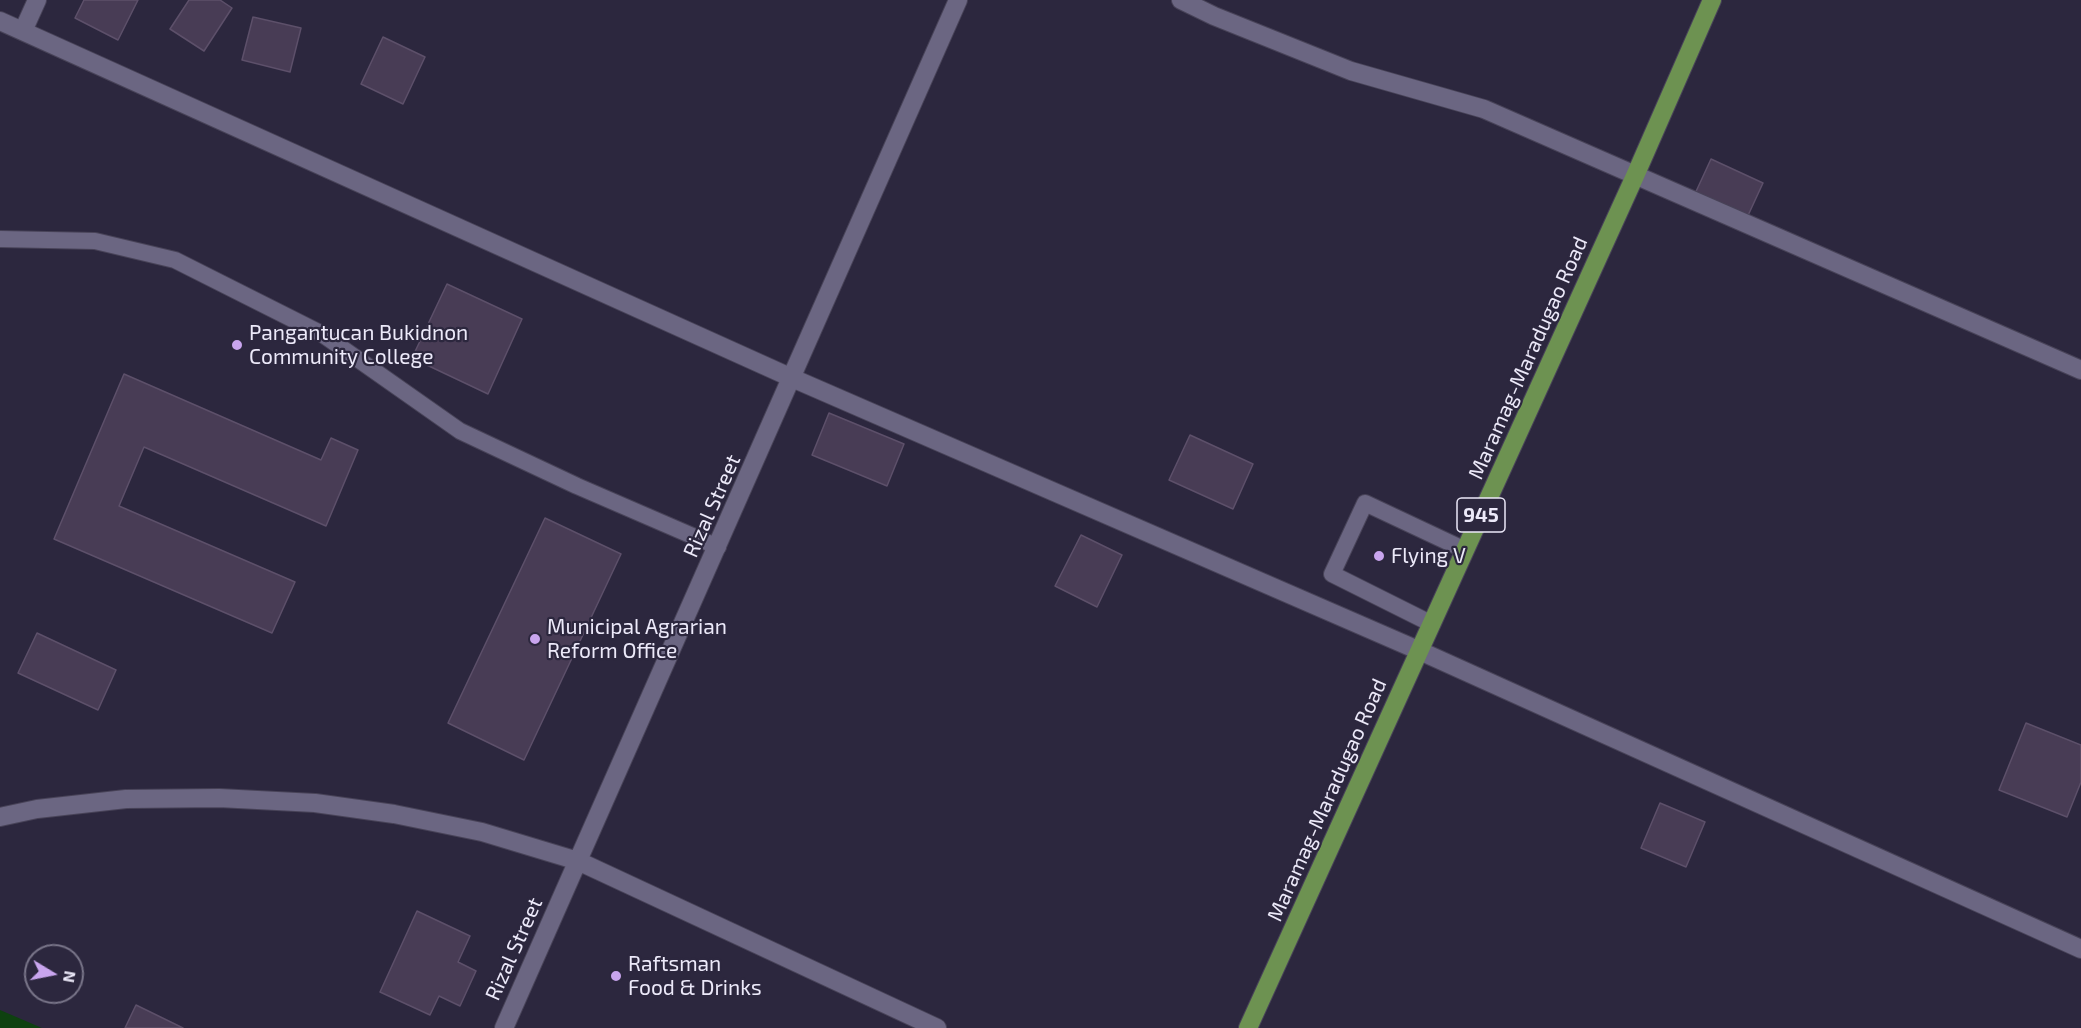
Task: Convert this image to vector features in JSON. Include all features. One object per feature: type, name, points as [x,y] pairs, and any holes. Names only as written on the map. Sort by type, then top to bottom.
[{"type":"main road","name":"Maramag-Maradugao Road","points":[[1248,1028],[1635,176],[1712,0]]},
{"type":"street","points":[[23,31],[37,0]]},
{"type":"street","name":"Rizal Street","points":[[504,1028],[958,0]]},
{"type":"street","points":[[1181,0],[1214,16],[1351,71],[1484,109],[2081,370]]},
{"type":"street","points":[[0,21],[792,378],[1420,651],[2081,949]]},
{"type":"street","points":[[0,817],[37,809],[126,799],[219,798],[315,803],[394,814],[482,832],[578,861],[937,1028]]},
{"type":"lane","points":[[0,239],[95,240],[175,260],[322,334],[460,431],[577,486],[718,547]]},
{"type":"lane","points":[[1432,624],[1332,574],[1365,503],[1465,550]]},
{"type":"green space","points":[[0,1010],[42,1028],[0,1028]]},
{"type":"building","points":[[84,0],[138,0],[118,40],[75,18]]},
{"type":"building","points":[[189,0],[220,0],[232,8],[204,51],[170,29]]},
{"type":"building","points":[[253,17],[301,28],[290,72],[242,60]]},
{"type":"building","points":[[383,37],[425,57],[403,104],[361,84]]},
{"type":"building","points":[[1711,159],[1763,183],[1745,222],[1693,198]]},
{"type":"building","points":[[447,284],[522,319],[488,394],[412,358]]},
{"type":"building","points":[[124,374],[321,460],[331,438],[358,450],[326,526],[144,447],[119,506],[295,582],[272,633],[54,539]]},
{"type":"building","points":[[829,413],[904,444],[887,486],[812,455]]},
{"type":"building","points":[[1190,435],[1253,464],[1233,509],[1169,480]]},
{"type":"building","name":"Municipal Agrarian Reform Office","points":[[545,518],[621,554],[524,760],[448,723]]},
{"type":"building","points":[[1081,535],[1122,555],[1097,607],[1055,586]]},
{"type":"building","points":[[37,633],[116,670],[98,710],[18,673]]},
{"type":"building","points":[[2026,723],[2081,745],[2081,782],[2067,817],[1999,790]]},
{"type":"building","points":[[1660,803],[1705,822],[1686,867],[1641,848]]},
{"type":"building","points":[[417,911],[470,936],[458,962],[476,971],[460,1006],[439,996],[430,1015],[380,992]]},
{"type":"building","points":[[136,1005],[183,1028],[125,1028]]},
{"type":"place","name":"Pangantucan Bukidnon Community College","points":[[237,345]]},
{"type":"place","name":"Flying V","points":[[1379,556]]},
{"type":"place","name":"Municipal Agrarian Reform Office","points":[[535,639]]},
{"type":"place","name":"Raftsman Food & Drinks","points":[[616,976]]}]
